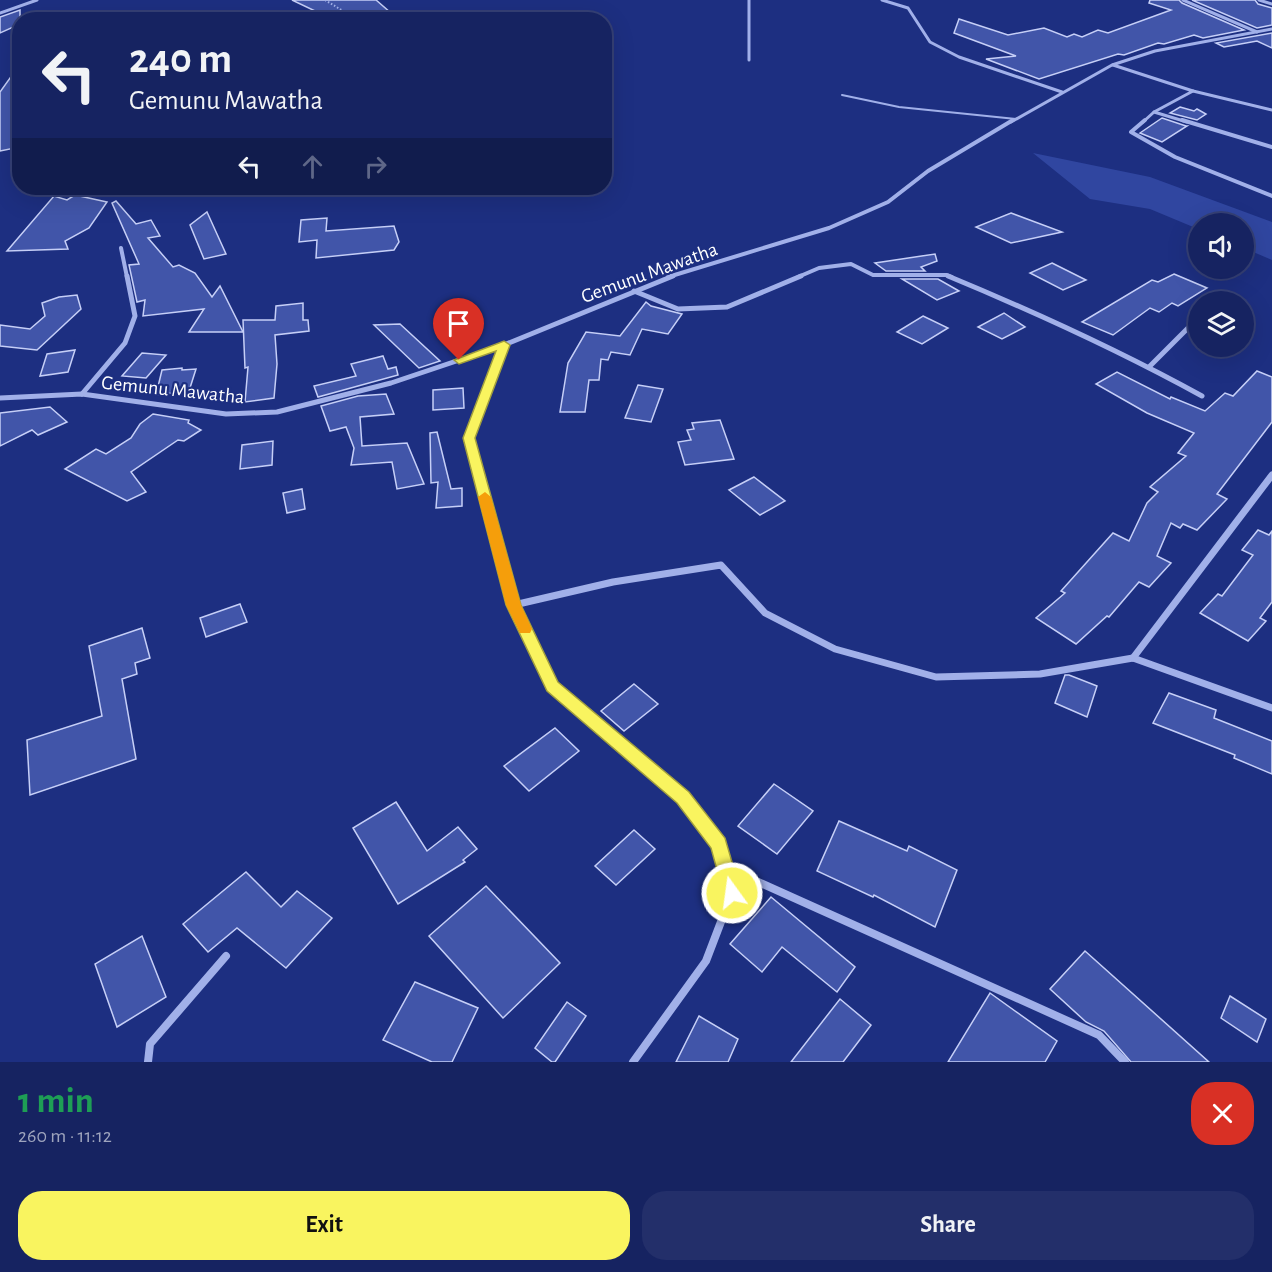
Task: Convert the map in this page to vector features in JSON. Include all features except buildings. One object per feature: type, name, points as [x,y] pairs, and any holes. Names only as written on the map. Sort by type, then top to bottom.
[{"type":"street","points":[[0,13],[37,0]]},
{"type":"street","points":[[749,0],[749,60]]},
{"type":"street","points":[[882,0],[908,8],[930,42],[959,57],[1062,92]]},
{"type":"street","points":[[1183,0],[1258,32]]},
{"type":"street","points":[[1258,0],[1272,4]]},
{"type":"street","name":"Gemunu Mawatha","points":[[0,398],[82,394],[226,414],[277,412],[391,383],[504,345],[665,278],[830,228],[888,202],[928,171],[1112,65],[1155,51],[1272,29]]},
{"type":"street","points":[[1112,65],[1193,91],[1272,110]]},
{"type":"street","points":[[1193,91],[1154,112],[1131,132],[1175,157],[1272,196]]},
{"type":"street","points":[[1154,112],[1272,147]]},
{"type":"street","points":[[82,394],[125,343],[135,316],[121,248]]},
{"type":"street","points":[[633,291],[678,309],[727,307],[819,268],[851,264],[873,275],[947,274],[1149,367],[1202,396]]},
{"type":"street","points":[[1149,367],[1188,328]]},
{"type":"street","points":[[504,345],[469,438],[514,605],[552,686],[683,798],[719,844],[732,893],[706,961],[633,1062]]},
{"type":"street","points":[[1133,658],[1272,475]]},
{"type":"street","points":[[514,605],[613,582],[722,565],[765,613],[835,649],[936,677],[1040,674],[1133,658],[1272,708]]},
{"type":"street","points":[[725,867],[1099,1035],[1125,1062]]},
{"type":"street","points":[[148,1062],[150,1044],[226,956]]},
{"type":"lane","points":[[842,95],[899,107],[1016,119]]},
{"type":"path","points":[[325,0],[345,12]]},
{"type":"shaded area","points":[[1033,153],[1150,177],[1248,213],[1188,213],[1188,225],[1150,209],[1090,199]]},
{"type":"shaded area","points":[[1254,215],[1272,222],[1272,260],[1254,252]]},
{"type":"slow traffic","points":[[485,497],[514,605],[525,629]]},
{"type":"route","points":[[459,360],[504,345],[469,438],[514,605],[552,686],[683,798],[719,844],[732,893]]}]
